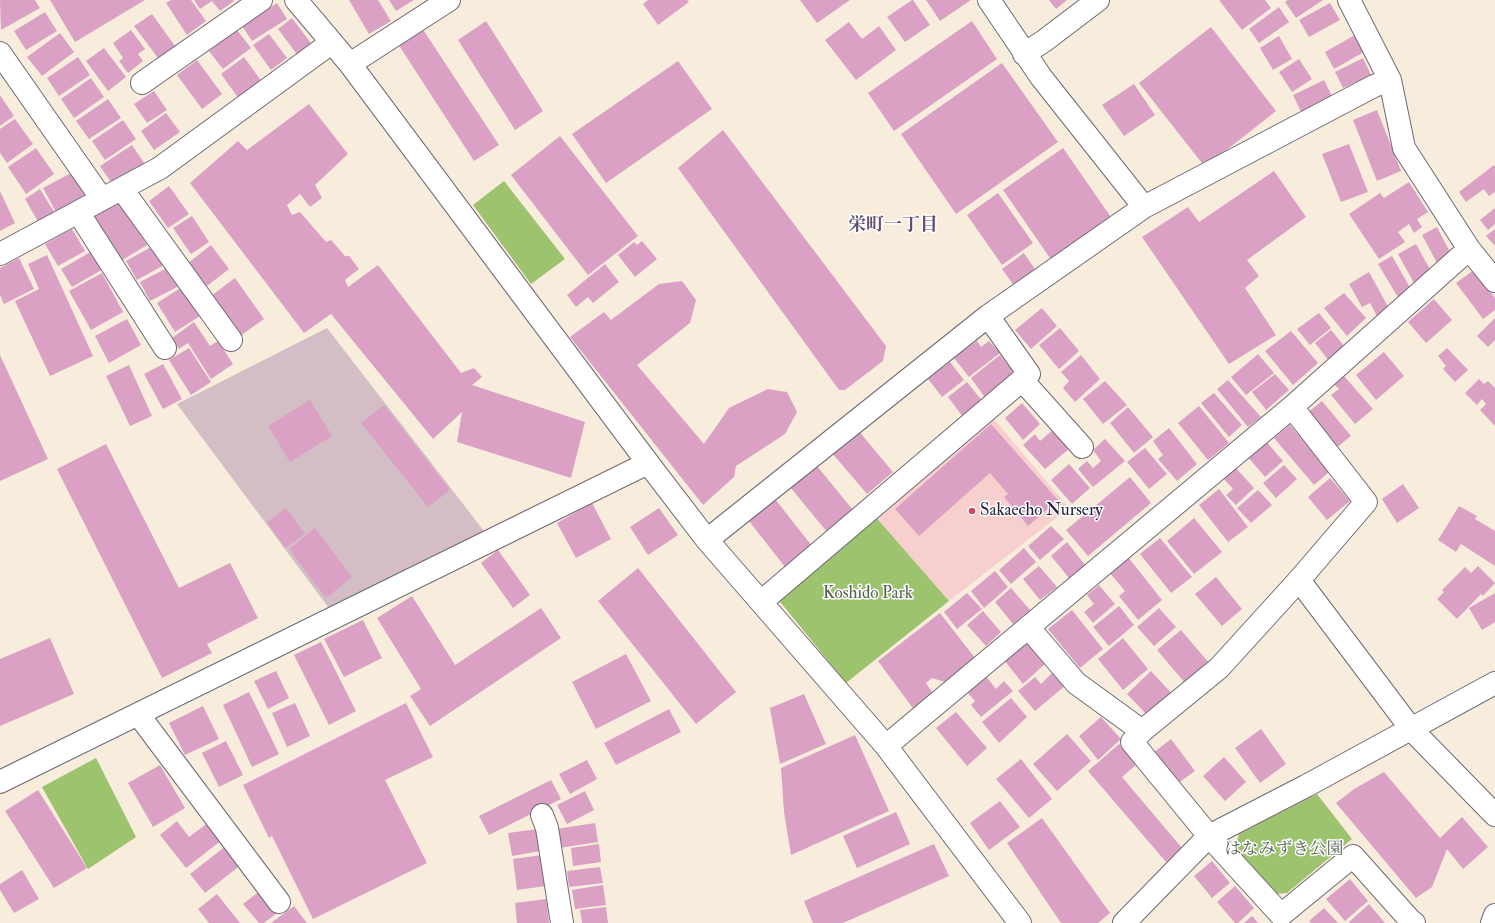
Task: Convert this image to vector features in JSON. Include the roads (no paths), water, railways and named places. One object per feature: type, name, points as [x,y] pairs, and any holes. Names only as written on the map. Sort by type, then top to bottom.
[{"type":"street","points":[[142,83],[261,0]]},
{"type":"street","points":[[296,0],[350,64],[707,540],[886,746],[1020,923]]},
{"type":"street","points":[[350,64],[449,0]]},
{"type":"street","points":[[989,0],[1024,54],[1144,207]]},
{"type":"street","points":[[1024,54],[1044,41],[1098,0]]},
{"type":"street","points":[[1349,0],[1390,80],[1404,148],[1469,249],[1495,281]]},
{"type":"street","points":[[0,254],[164,165],[331,43]]},
{"type":"street","points":[[0,53],[102,199]]},
{"type":"street","points":[[707,540],[988,316],[1144,207],[1374,86],[1390,80]]},
{"type":"street","points":[[122,188],[231,340]]},
{"type":"street","points":[[78,212],[166,348]]},
{"type":"street","points":[[886,746],[1292,407],[1469,249]]},
{"type":"street","points":[[761,602],[1029,374],[988,316]]},
{"type":"street","points":[[1022,380],[1082,447]]},
{"type":"street","points":[[1292,407],[1366,502],[1299,580],[1219,668],[1142,731],[1132,742],[1209,836],[1284,919],[1353,856],[1414,923]]},
{"type":"street","points":[[0,782],[648,463]]},
{"type":"street","points":[[1299,580],[1412,730],[1495,815]]},
{"type":"street","points":[[1028,627],[1076,683],[1142,731]]},
{"type":"street","points":[[1124,923],[1209,836],[1412,730],[1495,684]]},
{"type":"street","points":[[138,714],[280,902]]},
{"type":"street","points":[[542,815],[547,828],[562,923]]},
{"type":"street","points":[[1492,923],[1495,915]]},
{"type":"place","name":"Sakaecho Nursery","points":[[972,511]]},
{"type":"district","name":"栄町一丁目","points":[[893,226]]},
{"type":"park label","name":"Koshido Park","points":[[868,594]]},
{"type":"park label","name":"はなみずき公園","points":[[1284,850]]}]
